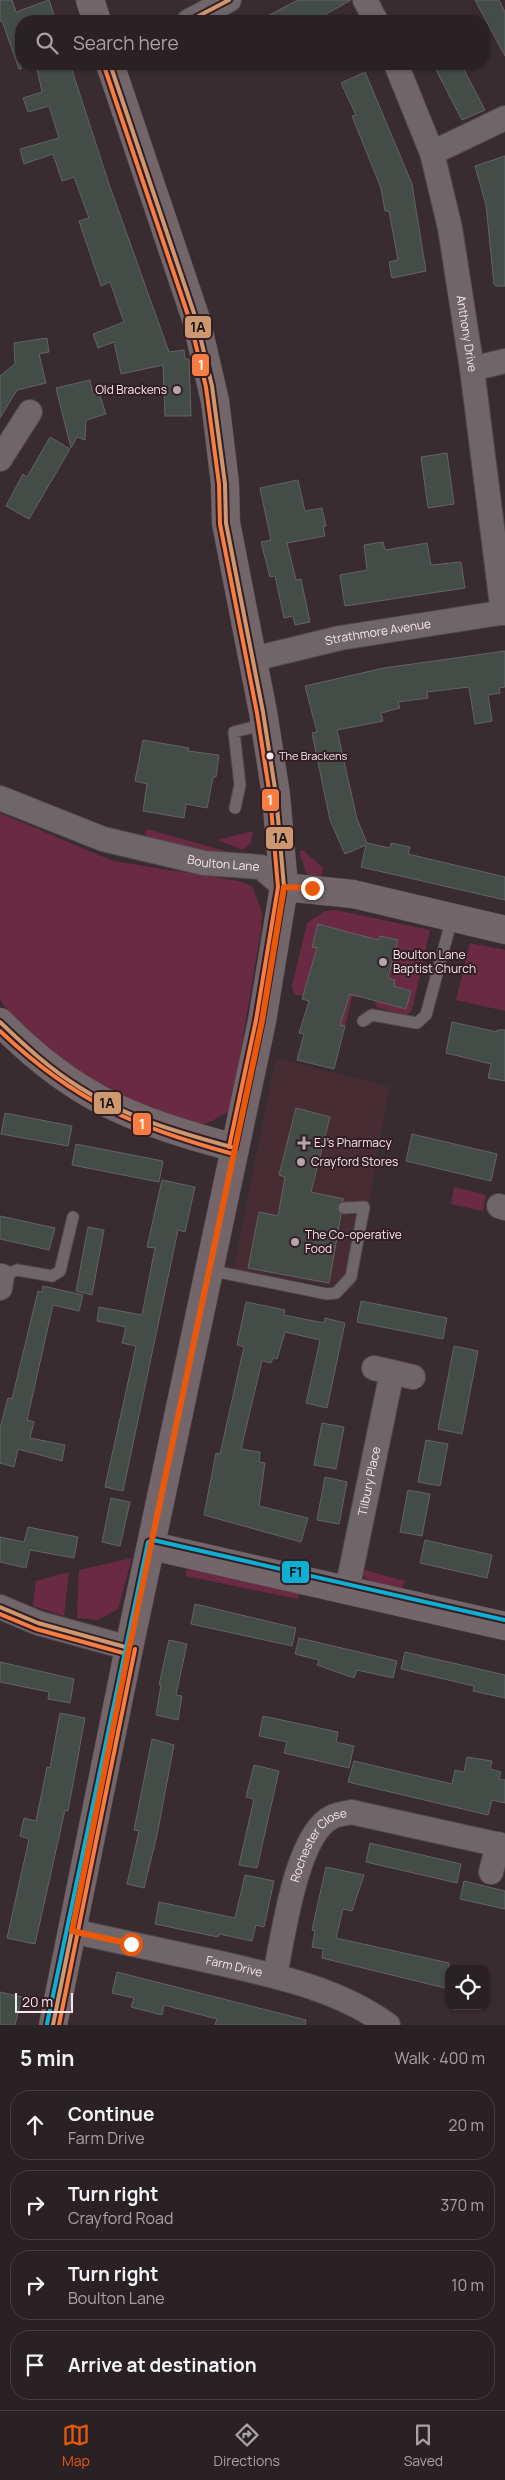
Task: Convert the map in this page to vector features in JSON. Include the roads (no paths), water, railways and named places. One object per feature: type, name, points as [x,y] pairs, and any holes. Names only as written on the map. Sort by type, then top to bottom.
[{"type":"street","points":[[90,0],[95,15]]},
{"type":"street","points":[[200,15],[229,0]]},
{"type":"street","points":[[365,0],[373,15]]},
{"type":"street","points":[[53,2025],[129,1648],[262,1021],[284,887],[276,795],[265,724],[226,523],[225,484],[215,401],[196,319],[112,70]]},
{"type":"street","name":"Anthony Drive","points":[[398,70],[432,152],[450,228],[472,369],[504,613]]},
{"type":"street","points":[[432,152],[505,118]]},
{"type":"street","points":[[472,369],[505,361]]},
{"type":"street","points":[[0,460],[30,412]]},
{"type":"street","name":"Strathmore Avenue","points":[[253,659],[340,638],[504,613]]},
{"type":"street","name":"Boulton Lane","points":[[0,798],[103,839],[204,863],[261,867],[284,887]]},
{"type":"street","points":[[284,887],[353,894],[505,930]]},
{"type":"street","points":[[0,1022],[47,1066],[105,1103],[158,1125],[235,1148]]},
{"type":"street","name":"Tilbury Place","points":[[347,1590],[393,1372]]},
{"type":"street","points":[[152,1546],[505,1626]]},
{"type":"street","points":[[0,1607],[38,1624],[129,1648]]},
{"type":"street","name":"Rochester Close","points":[[275,1976],[300,1863],[318,1829],[332,1817],[351,1812],[502,1845],[491,1872]]},
{"type":"street","name":"Farm Drive","points":[[72,1931],[275,1976],[320,1989],[366,2009],[388,2025]]},
{"type":"lane","points":[[235,808],[240,785],[234,732],[265,724]]},
{"type":"lane","points":[[363,1021],[372,1015],[418,1023],[426,1015],[452,918]]},
{"type":"lane","points":[[209,1270],[327,1294],[336,1293],[351,1277],[364,1207],[344,1208]]},
{"type":"lane","points":[[1,1280],[17,1270],[52,1276],[60,1271],[73,1217]]},
{"type":"place","name":"Old Brackens","points":[[177,390]]},
{"type":"place","name":"The Brackens","points":[[270,756]]},
{"type":"place","name":"Boulton Lane Baptist Church","points":[[383,962]]},
{"type":"place","name":"EJ's Pharmacy","points":[[304,1143]]},
{"type":"place","name":"Crayford Stores","points":[[301,1162]]},
{"type":"place","name":"The Co-operative Food","points":[[295,1242]]}]
